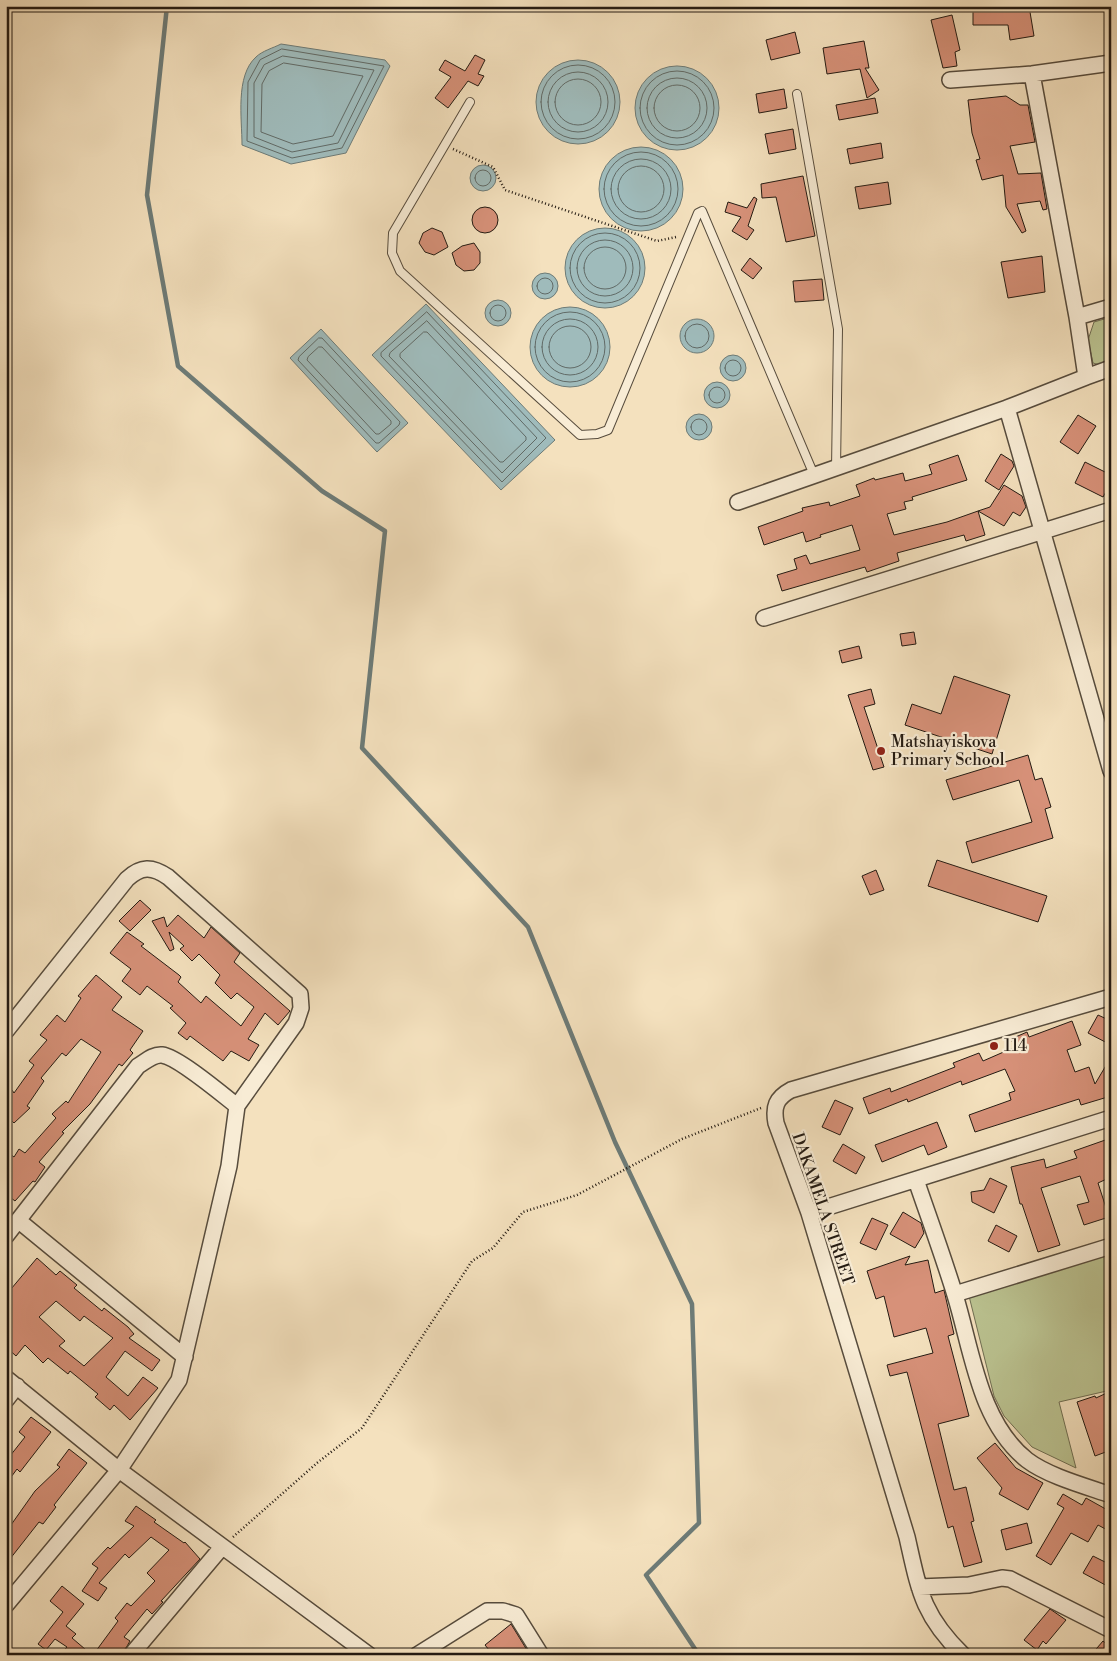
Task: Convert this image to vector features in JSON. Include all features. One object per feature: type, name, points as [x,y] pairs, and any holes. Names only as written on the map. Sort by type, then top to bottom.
[{"type":"street","points":[[950,80],[1032,74],[1111,63]]},
{"type":"street","points":[[1032,74],[1077,317],[1086,377]]},
{"type":"street","points":[[1077,317],[1111,307]]},
{"type":"street","points":[[738,502],[1007,408],[1111,368]]},
{"type":"street","points":[[1007,408],[1111,771]]},
{"type":"street","points":[[764,618],[1111,510]]},
{"type":"street","points":[[6,1031],[127,879],[136,871],[146,868],[157,870],[300,994],[301,1008],[296,1022],[237,1106],[229,1166],[179,1380],[119,1470],[6,1605]]},
{"type":"street","points":[[781,1095],[791,1090],[1111,997]]},
{"type":"street","points":[[6,1236],[138,1066],[150,1058],[162,1055],[179,1064],[237,1106]]},
{"type":"street","name":"DAKAMELA STREET","points":[[781,1095],[774,1112],[776,1123],[809,1213],[907,1537],[919,1587],[928,1614],[963,1655]]},
{"type":"street","points":[[809,1213],[1111,1118]]},
{"type":"street","points":[[916,1180],[955,1294],[986,1403],[1000,1430],[1027,1460],[1061,1477],[1111,1495]]},
{"type":"street","points":[[19,1221],[185,1356]]},
{"type":"street","points":[[955,1294],[1111,1246]]},
{"type":"street","points":[[6,1400],[12,1382],[119,1470],[369,1655]]},
{"type":"street","points":[[131,1655],[222,1547]]},
{"type":"street","points":[[919,1587],[949,1588],[1002,1578],[1010,1579],[1111,1630]]},
{"type":"street","points":[[417,1655],[487,1611],[494,1610],[516,1615],[541,1655]]},
{"type":"lane","points":[[797,94],[838,329],[836,469]]},
{"type":"lane","points":[[470,102],[393,233],[392,253],[400,271],[580,435],[597,434],[608,430],[698,213],[702,211],[814,475]]},
{"type":"path","points":[[445,146],[493,167],[505,190],[657,240],[681,236]]},
{"type":"path","points":[[222,1547],[316,1463],[362,1428],[472,1261],[493,1248],[523,1212],[577,1195],[682,1139],[756,1112],[781,1095]]},
{"type":"green space","points":[[1111,317],[1111,364],[1103,366],[1093,363],[1088,340],[1094,322]]},
{"type":"green space","points":[[1111,1252],[1111,1390],[1059,1402],[1076,1468],[1032,1447],[1004,1416],[994,1396],[969,1296]]},
{"type":"water","points":[[281,44],[385,60],[390,66],[346,153],[291,164],[242,145],[241,98],[245,75],[249,65],[256,57],[264,51]]},
{"type":"water","points":[[578,60],[601,67],[613,79],[620,102],[613,125],[601,137],[578,144],[555,137],[543,125],[536,102],[543,79],[555,67]]},
{"type":"water","points":[[677,66],[700,73],[712,85],[719,108],[712,131],[700,143],[677,150],[654,143],[642,131],[635,108],[642,85],[654,73]]},
{"type":"water","points":[[641,147],[664,154],[676,166],[683,189],[676,212],[664,224],[641,231],[618,224],[606,212],[599,189],[606,166],[618,154]]},
{"type":"water","points":[[483,165],[492,169],[496,178],[492,187],[483,191],[474,187],[470,178],[474,169]]},
{"type":"water","points":[[605,228],[620,231],[633,240],[642,253],[645,268],[642,283],[633,296],[620,305],[605,308],[590,305],[577,296],[568,283],[565,268],[568,253],[577,240],[590,231]]},
{"type":"water","points":[[545,273],[554,277],[558,286],[554,295],[545,299],[536,295],[532,286],[536,277]]},
{"type":"water","points":[[498,300],[507,304],[511,313],[507,322],[498,326],[489,322],[485,313],[489,304]]},
{"type":"water","points":[[426,304],[555,440],[501,490],[372,355]]},
{"type":"water","points":[[570,307],[585,310],[598,319],[607,332],[610,347],[607,362],[598,375],[585,384],[570,387],[555,384],[542,375],[533,362],[530,347],[533,332],[542,319],[555,310]]},
{"type":"water","points":[[697,319],[709,324],[714,336],[709,348],[697,353],[685,348],[680,336],[685,324]]},
{"type":"water","points":[[321,329],[408,423],[377,452],[290,358]]},
{"type":"water","points":[[733,355],[742,359],[746,368],[742,377],[733,381],[724,377],[720,368],[724,359]]},
{"type":"water","points":[[717,382],[726,386],[730,395],[726,404],[717,408],[708,404],[704,395],[708,386]]},
{"type":"water","points":[[699,414],[708,418],[712,427],[708,436],[699,440],[690,436],[686,427],[690,418]]},
{"type":"building","points":[[1029,6],[1034,36],[1010,40],[1008,25],[973,25],[973,9]]},
{"type":"building","points":[[952,15],[960,50],[955,52],[957,66],[943,68],[931,20]]},
{"type":"building","points":[[795,32],[800,53],[771,60],[766,40]]},
{"type":"building","points":[[864,41],[869,68],[865,68],[879,90],[867,98],[860,69],[827,74],[823,48]]},
{"type":"building","points":[[475,55],[485,60],[478,74],[484,76],[478,86],[468,81],[448,108],[435,98],[451,77],[439,70],[445,60],[465,71]]},
{"type":"building","points":[[784,89],[787,108],[759,113],[756,94]]},
{"type":"building","points":[[1006,96],[1020,105],[1028,105],[1035,142],[1010,146],[1018,174],[1041,173],[1047,209],[1043,210],[1040,201],[1017,204],[1026,231],[1022,233],[1006,207],[1003,175],[982,180],[976,160],[980,159],[972,133],[968,100]]},
{"type":"building","points":[[875,98],[878,113],[839,120],[836,105]]},
{"type":"building","points":[[793,129],[796,149],[769,154],[765,134]]},
{"type":"building","points":[[881,143],[883,158],[850,164],[847,149]]},
{"type":"building","points":[[803,176],[815,236],[786,242],[776,197],[762,198],[761,184]]},
{"type":"building","points":[[888,182],[891,204],[859,209],[855,187]]},
{"type":"building","points":[[754,197],[757,199],[748,226],[754,230],[747,240],[732,231],[741,217],[725,212],[728,202],[747,208]]},
{"type":"building","points":[[485,207],[494,211],[498,220],[494,229],[485,233],[476,229],[472,220],[476,211]]},
{"type":"building","points":[[432,228],[442,232],[448,247],[434,255],[425,252],[419,243],[423,233]]},
{"type":"building","points":[[474,243],[480,252],[480,263],[474,270],[464,271],[456,265],[452,253],[462,246]]},
{"type":"building","points":[[1042,256],[1045,292],[1008,298],[1001,262]]},
{"type":"building","points":[[750,258],[762,268],[753,279],[741,270]]},
{"type":"building","points":[[822,279],[824,300],[795,302],[793,281]]},
{"type":"building","points":[[1078,415],[1096,426],[1078,454],[1060,442]]},
{"type":"building","points":[[1001,454],[1012,461],[1014,466],[999,490],[985,481]]},
{"type":"building","points":[[958,455],[967,480],[912,497],[913,500],[904,502],[906,509],[887,514],[894,535],[947,522],[978,511],[985,535],[966,541],[964,535],[897,553],[899,561],[867,572],[865,567],[782,591],[777,575],[797,569],[794,559],[806,555],[810,564],[860,550],[852,525],[820,535],[821,537],[806,542],[803,532],[764,545],[758,527],[803,511],[802,508],[829,502],[830,506],[860,496],[856,485],[874,478],[875,480],[903,473],[905,481],[932,474],[929,465]]},
{"type":"building","points":[[1085,462],[1111,475],[1111,483],[1103,497],[1075,483]]},
{"type":"building","points":[[1004,485],[1022,496],[1026,507],[1020,516],[1013,512],[1004,526],[978,511],[990,507]]},
{"type":"building","points":[[914,632],[916,644],[902,646],[900,634]]},
{"type":"building","points":[[859,646],[862,658],[842,663],[839,651]]},
{"type":"building","points":[[954,676],[1010,695],[992,754],[905,725],[912,704],[941,714]]},
{"type":"building","points":[[871,689],[875,704],[864,707],[884,767],[873,770],[848,695]]},
{"type":"building","points":[[1028,755],[1035,780],[1042,778],[1051,807],[1045,809],[1053,838],[972,863],[966,842],[1032,822],[1019,780],[953,800],[946,780]]},
{"type":"building","points":[[937,860],[1047,896],[1038,922],[928,886]]},
{"type":"building","points":[[876,870],[884,890],[870,895],[862,876]]},
{"type":"building","points":[[140,900],[151,910],[130,931],[119,921]]},
{"type":"building","points":[[178,915],[204,938],[211,927],[240,953],[234,962],[290,1011],[278,1025],[265,1013],[248,1039],[259,1045],[249,1061],[231,1051],[223,1061],[190,1036],[187,1040],[178,1033],[186,1023],[170,1008],[173,1006],[147,986],[140,995],[122,981],[131,969],[110,953],[127,932],[144,944],[141,946],[179,975],[181,977],[178,982],[201,1003],[206,996],[241,1026],[254,1007],[237,993],[231,999],[215,983],[220,975],[199,954],[192,961],[180,949],[184,946],[169,932],[174,949],[170,951],[152,921],[164,917],[167,927]]},
{"type":"building","points":[[96,975],[122,997],[112,1010],[143,1031],[130,1050],[133,1053],[122,1066],[119,1064],[90,1104],[62,1132],[64,1133],[39,1162],[45,1167],[35,1182],[33,1181],[15,1201],[6,1194],[6,1151],[14,1157],[19,1149],[25,1153],[56,1118],[52,1114],[66,1101],[68,1103],[101,1052],[81,1039],[66,1056],[62,1053],[41,1078],[44,1081],[27,1106],[30,1108],[14,1123],[6,1115],[6,1096],[12,1090],[14,1093],[34,1065],[29,1061],[47,1040],[40,1035],[57,1015],[65,1022],[81,998],[78,996]]},
{"type":"building","points":[[1098,1015],[1111,1021],[1111,1045],[1088,1033]]},
{"type":"building","points":[[1072,1021],[1081,1045],[1067,1050],[1075,1072],[1089,1067],[1095,1084],[1111,1057],[1111,1096],[1081,1105],[1079,1099],[975,1132],[969,1115],[1011,1100],[1009,1093],[1015,1091],[1005,1069],[962,1085],[961,1081],[908,1102],[907,1099],[869,1114],[863,1098],[890,1088],[891,1092],[955,1067],[953,1063],[979,1053],[983,1061],[1015,1047],[1011,1039],[1027,1032],[1029,1037]]},
{"type":"building","points":[[835,1100],[853,1108],[840,1135],[822,1127]]},
{"type":"building","points":[[937,1122],[947,1147],[928,1155],[924,1145],[882,1162],[875,1145]]},
{"type":"building","points":[[1111,1138],[1111,1177],[1098,1183],[1109,1217],[1084,1225],[1077,1205],[1089,1202],[1080,1176],[1041,1188],[1060,1245],[1038,1252],[1022,1204],[1020,1204],[1011,1167],[1044,1159],[1046,1168],[1077,1158],[1074,1151]]},
{"type":"building","points":[[843,1144],[865,1157],[856,1174],[833,1161]]},
{"type":"building","points":[[990,1178],[1007,1186],[994,1213],[972,1202],[971,1192],[984,1190]]},
{"type":"building","points":[[903,1212],[921,1223],[924,1233],[915,1248],[890,1234]]},
{"type":"building","points":[[872,1218],[888,1225],[876,1250],[860,1243]]},
{"type":"building","points":[[996,1225],[1017,1236],[1009,1252],[988,1241]]},
{"type":"building","points":[[910,1256],[905,1265],[928,1260],[935,1293],[944,1290],[954,1334],[948,1336],[969,1416],[938,1424],[954,1490],[966,1487],[974,1521],[971,1522],[982,1562],[964,1567],[953,1526],[948,1528],[907,1372],[890,1376],[887,1365],[933,1353],[926,1328],[894,1337],[884,1296],[876,1299],[867,1271]]},
{"type":"building","points":[[37,1258],[56,1275],[60,1271],[77,1285],[74,1288],[102,1311],[104,1308],[128,1327],[134,1334],[129,1338],[160,1360],[152,1371],[125,1351],[106,1377],[128,1396],[143,1377],[158,1388],[130,1420],[114,1405],[110,1410],[95,1397],[98,1394],[70,1371],[68,1374],[48,1358],[43,1363],[25,1345],[16,1356],[6,1347],[6,1295]],"holes":[[[56,1301],[80,1321],[84,1316],[113,1338],[84,1366],[59,1346],[65,1341],[39,1317]]]},
{"type":"building","points":[[1111,1391],[1111,1450],[1095,1456],[1077,1402],[1095,1396],[1096,1398]]},
{"type":"building","points":[[31,1417],[51,1432],[20,1472],[17,1469],[6,1484],[6,1461],[25,1437],[19,1432]]},
{"type":"building","points":[[995,1443],[1016,1468],[1043,1483],[1028,1510],[999,1494],[1002,1488],[977,1458]]},
{"type":"building","points":[[69,1449],[87,1463],[54,1505],[56,1507],[43,1524],[39,1522],[6,1564],[6,1532],[35,1491],[60,1467],[57,1465]]},
{"type":"building","points":[[1063,1494],[1082,1505],[1086,1498],[1111,1512],[1111,1532],[1098,1525],[1088,1542],[1071,1533],[1051,1565],[1036,1556],[1064,1508],[1057,1504]]},
{"type":"building","points":[[136,1506],[156,1520],[154,1522],[185,1542],[200,1559],[161,1601],[163,1602],[152,1614],[147,1609],[124,1637],[130,1641],[122,1655],[93,1655],[118,1621],[115,1618],[127,1603],[131,1606],[155,1581],[147,1573],[169,1550],[151,1537],[129,1558],[125,1554],[99,1583],[107,1588],[98,1601],[82,1591],[98,1568],[92,1564],[108,1547],[110,1549],[134,1526],[125,1521]]},
{"type":"building","points":[[1027,1523],[1032,1543],[1006,1550],[1001,1530]]},
{"type":"building","points":[[1093,1556],[1111,1565],[1111,1588],[1083,1573]]},
{"type":"building","points":[[62,1586],[84,1604],[66,1626],[76,1634],[72,1638],[92,1655],[60,1655],[67,1647],[55,1639],[46,1650],[38,1644],[63,1612],[50,1601]]},
{"type":"building","points":[[1050,1609],[1066,1620],[1046,1644],[1043,1641],[1037,1650],[1024,1640]]},
{"type":"building","points":[[511,1624],[530,1655],[493,1655],[485,1645]]},
{"type":"building","points":[[1103,1641],[1111,1648],[1111,1655],[1091,1655]]},
{"type":"waterway","points":[[167,6],[147,195],[178,366],[322,491],[385,531],[362,748],[528,927],[615,1142],[692,1304],[699,1523],[646,1575],[699,1655]]},
{"type":"place","name":"Matshayiskova Primary School","points":[[881,751]]},
{"type":"place","name":"114","points":[[994,1046]]}]
